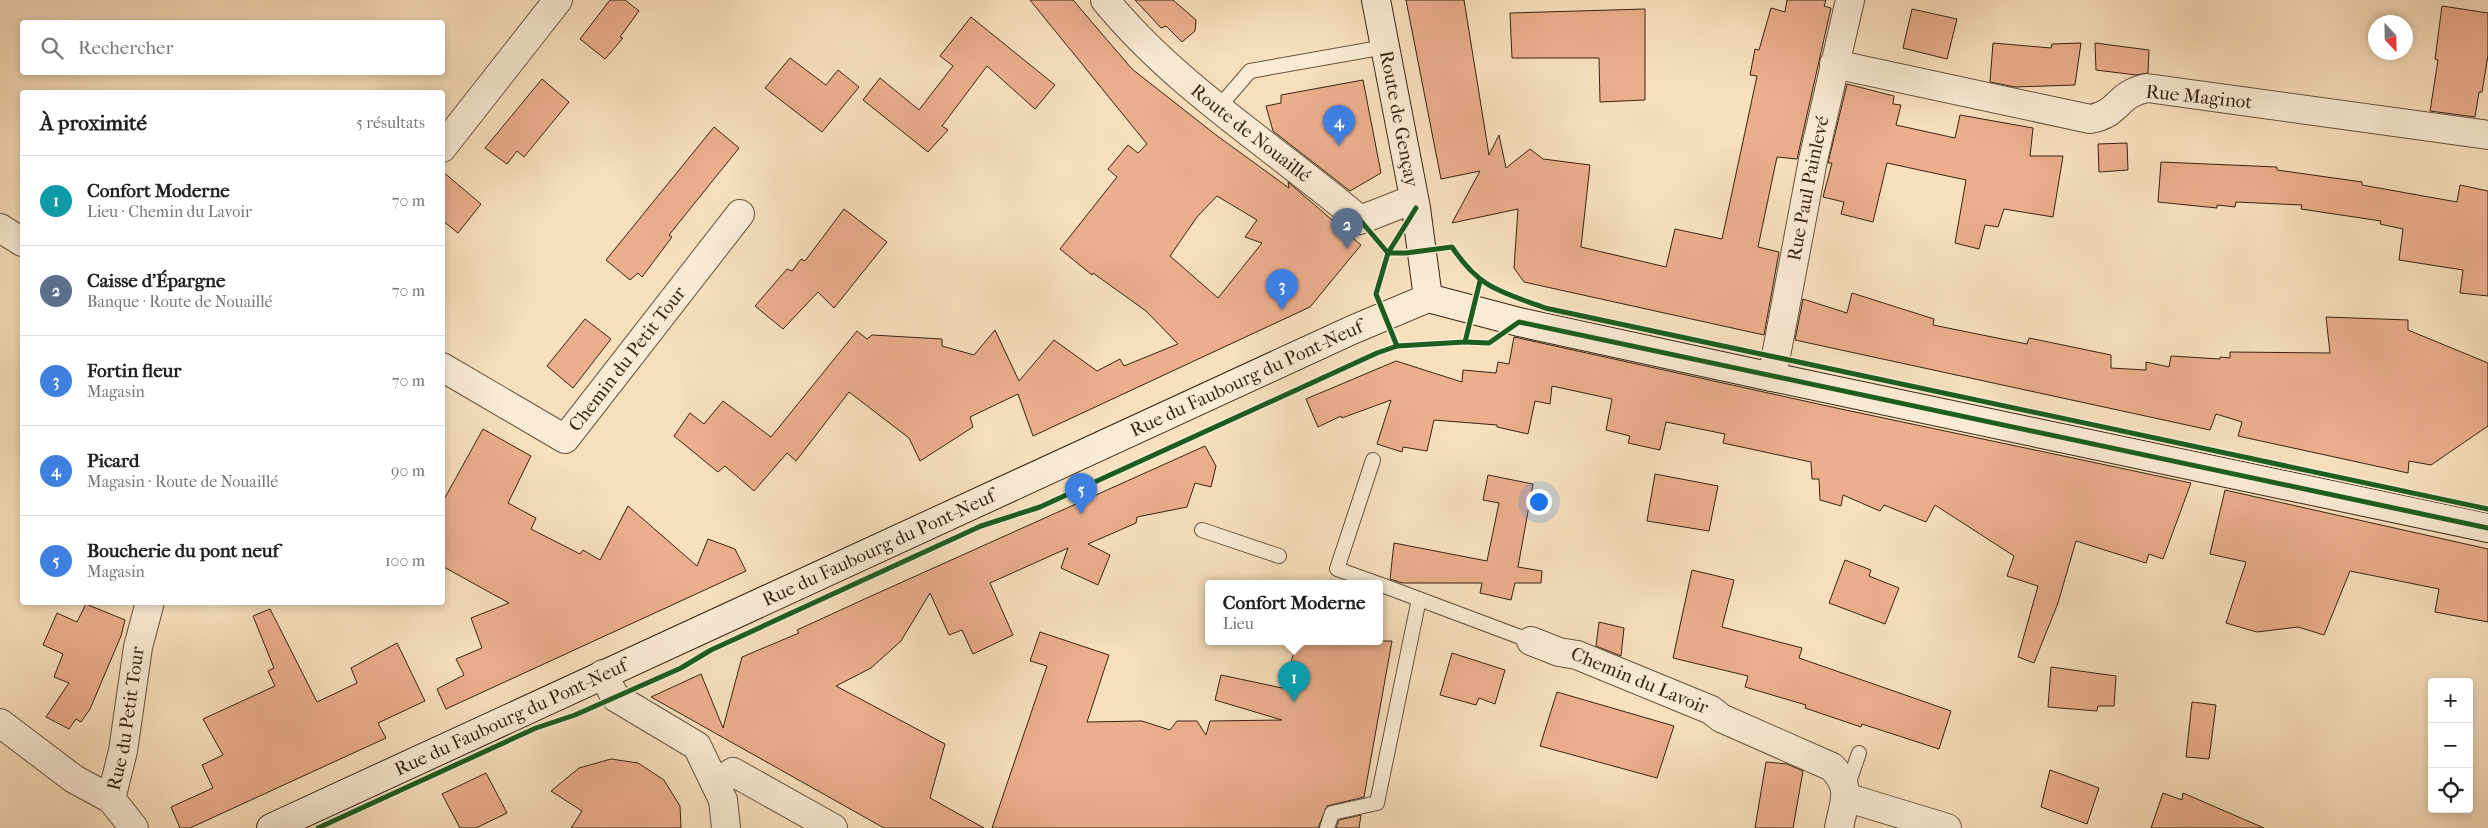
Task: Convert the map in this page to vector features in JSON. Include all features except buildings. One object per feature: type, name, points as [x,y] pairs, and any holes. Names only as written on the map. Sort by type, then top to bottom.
[{"type":"street","points":[[445,144],[558,0]]},
{"type":"street","name":"Route de Nouaillé","points":[[1104,0],[1156,56],[1218,108],[1360,220],[1414,199]]},
{"type":"street","name":"Route de Gençay","points":[[1376,0],[1414,199],[1428,298]]},
{"type":"street","name":"Rue Paul Painlevé","points":[[1772,377],[1813,160],[1850,0]]},
{"type":"street","name":"Rue Maginot","points":[[1834,64],[2090,118],[2102,117],[2112,111],[2128,93],[2147,88],[2488,135]]},
{"type":"street","name":"Chemin du Petit Tour","points":[[445,369],[566,439],[740,214]]},
{"type":"street","points":[[0,228],[20,241]]},
{"type":"street","points":[[1428,298],[1519,322],[1772,377],[2488,528]]},
{"type":"street","name":"Rue du Faubourg du Pont-Neuf","points":[[271,828],[1352,330],[1428,298]]},
{"type":"street","name":"Rue du Petit Tour","points":[[134,828],[111,799],[123,751],[138,647],[149,605]]},
{"type":"street","name":"Chemin du Lavoir","points":[[1531,641],[1559,652],[1578,655],[1711,710],[1721,718],[1832,767],[1840,776],[1846,793]]},
{"type":"street","points":[[603,674],[615,697],[697,746],[723,800],[726,828]]},
{"type":"street","points":[[0,723],[74,779],[111,799]]},
{"type":"street","points":[[714,782],[733,772],[834,828]]},
{"type":"street","points":[[1839,828],[1846,793],[1947,828]]},
{"type":"lane","points":[[1218,108],[1250,71],[1385,47]]},
{"type":"lane","name":"Chemin du Lavoir","points":[[1368,580],[1338,568],[1372,460]]},
{"type":"lane","points":[[1202,530],[1279,556]]},
{"type":"lane","name":"Chemin du Lavoir","points":[[1383,586],[1531,641]]},
{"type":"lane","points":[[1327,828],[1332,813],[1377,803],[1419,599]]},
{"type":"lane","points":[[1846,793],[1859,753]]},
{"type":"cycle path","points":[[1397,346],[1376,294],[1388,253],[1416,208]]},
{"type":"cycle path","points":[[1360,220],[1388,253],[1406,253],[1452,247],[1472,272],[1492,287],[1545,308],[2488,509]]},
{"type":"cycle path","points":[[318,828],[536,728],[575,715],[681,668],[711,650],[981,526],[1040,507],[1377,353],[1397,346],[1465,342],[1480,281]]},
{"type":"cycle path","points":[[1465,342],[1489,343],[1519,322],[2488,528]]},
{"type":"place","name":"Picard","points":[[1339,146]]},
{"type":"place","name":"Caisse d'Épargne","points":[[1347,249]]},
{"type":"place","name":"Fortin fleur","points":[[1282,310]]},
{"type":"place","name":"Boucherie du pont neuf","points":[[1081,514]]},
{"type":"place","name":"Confort Moderne","points":[[1294,702]]}]
